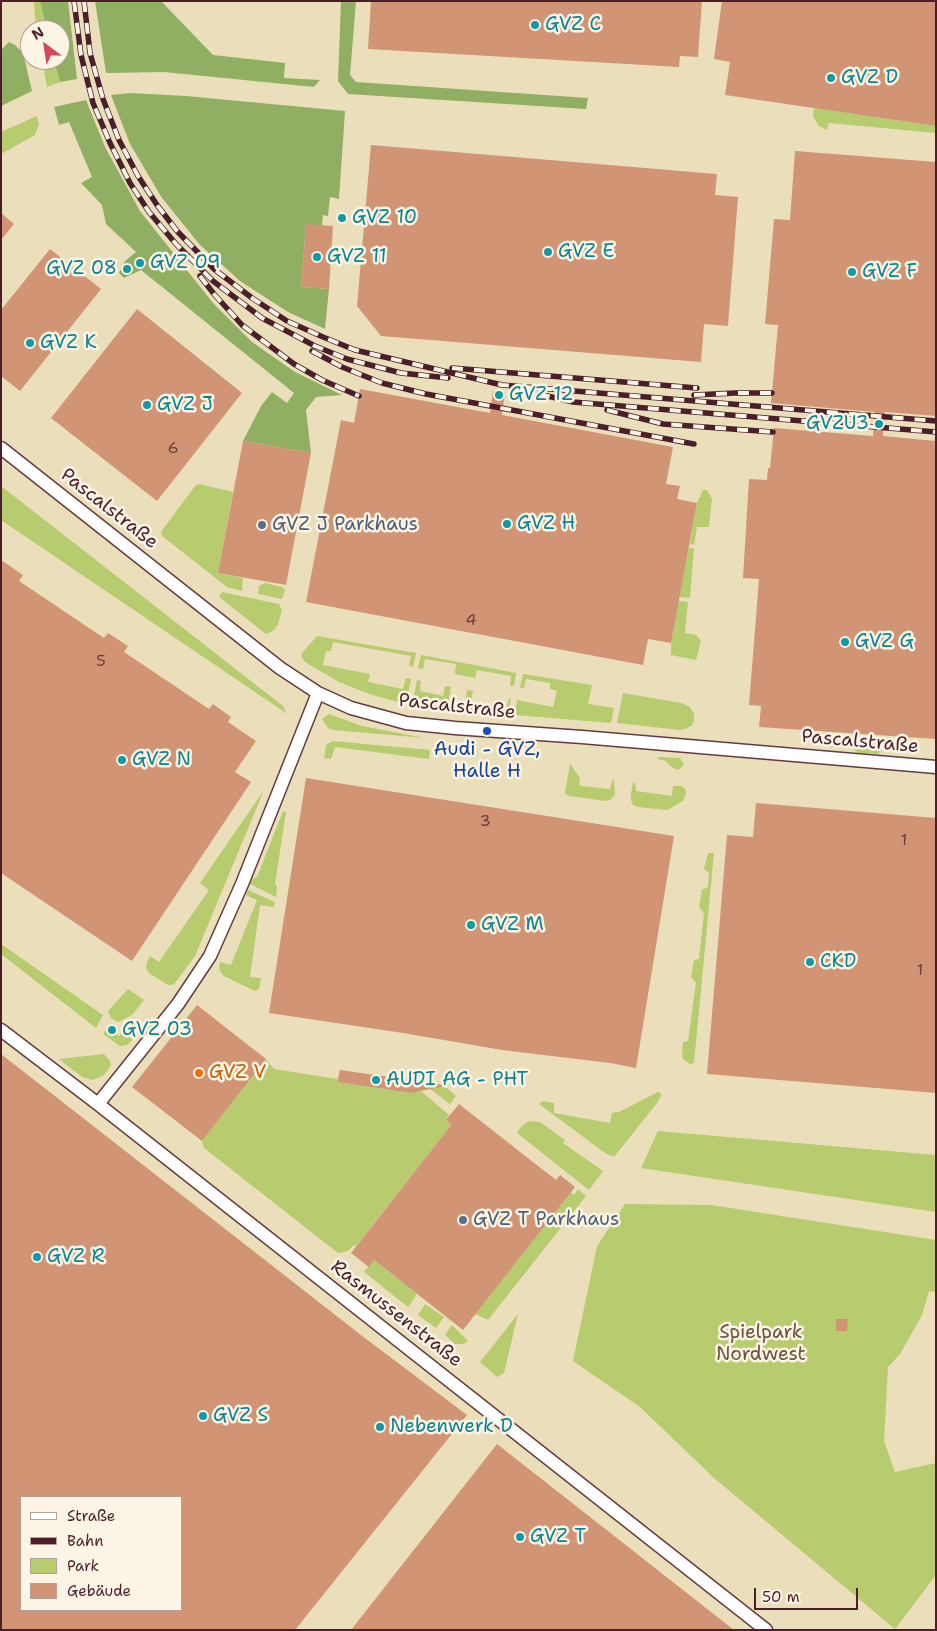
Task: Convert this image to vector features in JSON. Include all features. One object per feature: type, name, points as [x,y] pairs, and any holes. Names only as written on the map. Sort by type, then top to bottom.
[{"type":"street","name":"Pascalstraße","points":[[1,448],[280,668],[318,693],[351,708],[406,723],[936,767]]},
{"type":"street","points":[[98,1104],[178,1004],[210,956],[242,884],[318,693]]},
{"type":"street","name":"Rasmussenstraße","points":[[1,1030],[98,1104],[766,1630]]},
{"type":"green space","points":[[34,1],[40,1],[45,20],[35,20]]},
{"type":"green space","points":[[40,1],[68,1],[77,79],[60,82],[57,70],[70,70],[70,20],[45,20]]},
{"type":"green space","points":[[95,1],[161,1],[213,55],[285,63],[284,78],[320,80],[314,87],[164,72],[106,73]]},
{"type":"green space","points":[[341,1],[356,1],[350,75],[356,82],[588,98],[586,109],[348,94],[338,81]]},
{"type":"green space","points":[[9,42],[20,50],[20,70],[27,70],[32,91],[1,106],[1,50]]},
{"type":"green space","points":[[44,70],[57,70],[60,82],[47,87]]},
{"type":"green space","points":[[130,93],[186,96],[345,111],[339,199],[330,197],[328,216],[323,215],[322,225],[306,225],[301,287],[329,289],[325,329],[288,312],[240,281],[200,245],[162,198],[130,144],[111,95]]},
{"type":"green space","points":[[86,100],[105,147],[140,211],[213,303],[252,342],[295,372],[342,395],[316,397],[306,410],[311,453],[243,441],[261,406],[272,392],[287,403],[294,393],[141,270],[124,278],[119,273],[125,261],[136,252],[106,224],[102,205],[81,183],[92,177],[69,122],[59,125],[54,107]]},
{"type":"green space","points":[[814,108],[936,126],[936,133],[829,123],[827,130],[819,126],[815,120],[813,116]]},
{"type":"green space","points":[[37,116],[39,124],[35,135],[1,154],[1,132]]},
{"type":"green space","points":[[199,484],[233,492],[218,573],[243,578],[242,591],[227,587],[162,536],[161,532],[195,486]]},
{"type":"green space","points":[[1,486],[283,706],[286,713],[1,520]]},
{"type":"green space","points":[[703,490],[707,490],[712,499],[709,527],[697,527],[694,545],[690,544],[697,503]]},
{"type":"green space","points":[[689,548],[694,548],[690,598],[679,597]]},
{"type":"green space","points":[[265,583],[282,587],[285,590],[282,599],[258,594],[259,586]]},
{"type":"green space","points":[[222,592],[279,604],[282,610],[278,624],[274,630],[266,634],[219,597]]},
{"type":"green space","points":[[678,601],[688,602],[685,633],[696,635],[701,641],[696,660],[671,655],[671,643]]},
{"type":"green space","points":[[317,636],[416,653],[413,667],[409,666],[411,656],[333,642],[331,651],[326,651],[323,665],[370,674],[368,682],[403,689],[406,678],[411,679],[406,704],[376,696],[339,682],[305,662],[301,656]]},
{"type":"green space","points":[[421,655],[516,673],[514,686],[510,686],[511,676],[477,670],[475,678],[455,674],[456,664],[425,659],[423,669],[418,668]]},
{"type":"green space","points":[[523,674],[592,685],[588,704],[614,708],[611,723],[515,715],[517,700],[553,707],[557,691],[550,689],[550,683],[526,679],[524,688],[520,688]]},
{"type":"green space","points":[[417,680],[421,681],[420,691],[443,696],[445,686],[451,687],[447,710],[412,705]]},
{"type":"green space","points":[[467,690],[473,691],[471,702],[506,708],[509,699],[511,699],[508,715],[464,711]]},
{"type":"green space","points":[[623,693],[681,703],[690,707],[694,714],[694,721],[691,726],[680,730],[617,723]]},
{"type":"green space","points":[[329,714],[362,726],[425,738],[333,730],[328,728],[322,719]]},
{"type":"green space","points":[[333,741],[430,750],[429,759],[335,747],[331,759],[324,758],[326,745]]},
{"type":"green space","points":[[853,748],[882,750],[878,754],[858,753]]},
{"type":"green space","points":[[659,757],[680,758],[684,764],[678,770],[666,761],[658,759]]},
{"type":"green space","points":[[570,764],[580,778],[580,786],[610,789],[614,779],[615,794],[613,797],[606,801],[569,796],[565,793]]},
{"type":"green space","points":[[633,782],[635,783],[636,791],[672,796],[673,786],[682,786],[686,794],[683,801],[667,810],[638,807],[633,805],[631,800]]},
{"type":"green space","points":[[264,790],[195,956],[175,983],[168,985],[149,973],[146,968],[147,962],[150,956],[159,962],[209,890],[200,883]]},
{"type":"green space","points":[[283,811],[286,812],[275,884],[277,887],[276,897],[250,884],[252,879],[257,877]]},
{"type":"green space","points":[[708,853],[714,853],[694,1063],[690,1064],[683,1059],[683,1042],[688,1041],[696,983],[691,977],[694,960],[699,959],[704,913],[699,907],[702,890],[708,887],[709,873],[704,869]]},
{"type":"green space","points":[[248,890],[275,902],[272,907],[260,905],[250,977],[261,978],[259,989],[255,991],[224,976],[219,967],[220,962],[231,965],[257,900],[246,895]]},
{"type":"green space","points":[[1,944],[103,1015],[96,1028],[1,954]]},
{"type":"green space","points":[[128,989],[144,1000],[132,1015],[118,1022],[111,1018],[108,1011]]},
{"type":"green space","points":[[107,1028],[119,1036],[122,1032],[133,1039],[127,1045],[120,1046],[103,1034]]},
{"type":"green space","points":[[104,1054],[111,1065],[104,1075],[93,1080],[82,1077],[59,1059]]},
{"type":"green space","points":[[266,1059],[274,1069],[337,1079],[337,1082],[411,1093],[421,1091],[449,1115],[446,1120],[451,1125],[356,1246],[354,1245],[348,1251],[338,1253],[204,1148],[202,1141]]},
{"type":"green space","points":[[430,1083],[447,1088],[456,1096],[450,1104],[430,1089]]},
{"type":"green space","points":[[660,1092],[661,1096],[657,1103],[614,1157],[605,1153],[539,1104],[543,1101],[554,1103],[554,1113],[610,1123],[612,1113],[619,1112]]},
{"type":"green space","points":[[529,1121],[540,1122],[565,1140],[563,1143],[603,1171],[589,1190],[517,1133]]},
{"type":"green space","points":[[658,1131],[936,1155],[936,1212],[641,1168]]},
{"type":"green space","points":[[578,1189],[586,1196],[488,1320],[475,1314],[571,1192],[574,1195]]},
{"type":"green space","name":"Spielpark Nordwest","points":[[625,1204],[711,1205],[936,1240],[936,1292],[929,1291],[922,1315],[900,1354],[888,1367],[884,1441],[895,1472],[936,1463],[936,1575],[895,1629],[714,1478],[640,1407],[573,1361],[597,1246]]},
{"type":"green space","points":[[374,1260],[417,1294],[408,1307],[364,1272]]},
{"type":"green space","points":[[425,1304],[444,1317],[436,1328],[418,1315]]},
{"type":"green space","points":[[518,1314],[504,1373],[497,1377],[480,1362]]},
{"type":"green space","points":[[452,1325],[468,1341],[464,1344],[455,1344],[445,1335]]},
{"type":"building","name":"GVZ C","points":[[371,1],[702,1],[698,57],[680,56],[679,67],[368,49]]},
{"type":"building","name":"GVZ D","points":[[722,1],[936,1],[936,126],[725,95],[730,62],[714,59]]},
{"type":"building","name":"GVZ E","points":[[371,145],[717,174],[715,195],[738,197],[728,326],[704,324],[701,362],[381,336],[357,306]]},
{"type":"building","points":[[795,151],[936,162],[936,416],[885,412],[883,436],[936,441],[936,739],[759,727],[761,706],[749,705],[759,579],[743,578],[749,479],[767,480],[774,428],[873,436],[875,412],[771,403],[778,325],[765,324],[774,219],[790,220]]},
{"type":"building","points":[[1,213],[14,224],[1,240]]},
{"type":"building","name":"GVZ 11","points":[[306,224],[333,226],[329,289],[301,287]]},
{"type":"building","name":"GVZ K","points":[[50,249],[101,289],[20,391],[1,376],[1,310]]},
{"type":"building","name":"GVZ J","points":[[137,309],[242,393],[157,501],[51,418]]},
{"type":"building","name":"GVZ H","points":[[360,389],[490,413],[493,391],[505,393],[502,415],[673,447],[666,484],[680,486],[677,499],[697,503],[671,643],[648,639],[643,665],[306,602],[341,420],[354,423]]},
{"type":"building","name":"GVZ J Parkhaus","points":[[243,441],[311,453],[286,585],[218,573]]},
{"type":"building","name":"GVZ N","points":[[1,560],[23,575],[19,581],[104,638],[108,633],[128,646],[124,652],[209,709],[213,704],[231,717],[228,722],[256,741],[235,772],[251,782],[132,961],[1,873]]},
{"type":"building","name":"GVZ M","points":[[306,778],[674,836],[636,1068],[502,1050],[269,1013]]},
{"type":"building","name":"CKD","points":[[756,803],[936,818],[936,1093],[707,1074],[727,835],[753,837]]},
{"type":"building","name":"GVZ V","points":[[197,1005],[266,1059],[202,1141],[132,1087]]},
{"type":"building","points":[[1,1054],[361,1335],[467,1415],[295,1630],[1,1630]]},
{"type":"building","name":"AUDI AG - PHT","points":[[340,1070],[445,1086],[411,1093],[337,1082]]},
{"type":"building","name":"GVZ T Parkhaus","points":[[459,1104],[556,1180],[560,1175],[575,1187],[463,1330],[374,1260],[369,1267],[351,1253],[451,1125],[446,1120]]},
{"type":"building","points":[[836,1319],[848,1319],[847,1331],[836,1331]]},
{"type":"building","name":"GVZ T","points":[[497,1444],[734,1630],[351,1630]]},
{"type":"railway","points":[[74,1],[81,55],[93,103],[130,183],[149,212],[176,244],[213,281],[262,318],[315,346],[347,359],[401,373],[448,378]]},
{"type":"railway","points":[[84,1],[90,53],[103,99],[119,140],[138,176],[177,231],[214,269],[252,298],[287,321],[355,350],[502,385],[936,421]]},
{"type":"railway","points":[[200,276],[242,325],[294,364],[322,380],[359,396]]},
{"type":"railway","points":[[312,351],[342,367],[382,383],[426,394],[694,444]]},
{"type":"railway","points":[[452,368],[697,388]]},
{"type":"railway","points":[[694,395],[772,393]]},
{"type":"railway","points":[[539,394],[573,402],[936,432]]},
{"type":"railway","points":[[607,410],[663,424],[773,432]]},
{"type":"place","name":"GVZ C","points":[[535,25]]},
{"type":"place","name":"GVZ D","points":[[831,78]]},
{"type":"place","name":"GVZ 10","points":[[342,218]]},
{"type":"place","name":"GVZ E","points":[[548,252]]},
{"type":"place","name":"GVZ 11","points":[[317,257]]},
{"type":"place","name":"GVZ 09","points":[[140,263]]},
{"type":"place","name":"GVZ 08","points":[[127,269]]},
{"type":"place","name":"GVZ F","points":[[852,272]]},
{"type":"place","name":"GVZ K","points":[[30,343]]},
{"type":"place","name":"GVZ 12","points":[[499,395]]},
{"type":"place","name":"GVZ J","points":[[147,405]]},
{"type":"place","name":"GVZU3","points":[[879,424]]},
{"type":"place","name":"GVZ H","points":[[507,524]]},
{"type":"place","name":"GVZ J Parkhaus","points":[[262,525]]},
{"type":"place","name":"GVZ G","points":[[845,642]]},
{"type":"place","name":"Audi - GVZ, Halle H","points":[[487,731]]},
{"type":"place","name":"GVZ N","points":[[122,760]]},
{"type":"place","name":"GVZ M","points":[[471,925]]},
{"type":"place","name":"CKD","points":[[810,962]]},
{"type":"place","name":"GVZ 03","points":[[112,1030]]},
{"type":"place","name":"GVZ V","points":[[199,1073]]},
{"type":"place","name":"AUDI AG - PHT","points":[[376,1080]]},
{"type":"place","name":"GVZ T Parkhaus","points":[[463,1220]]},
{"type":"place","name":"GVZ R","points":[[37,1257]]},
{"type":"place","name":"GVZ S","points":[[203,1416]]},
{"type":"place","name":"Nebenwerk D","points":[[380,1427]]},
{"type":"place","name":"GVZ T","points":[[520,1537]]}]
